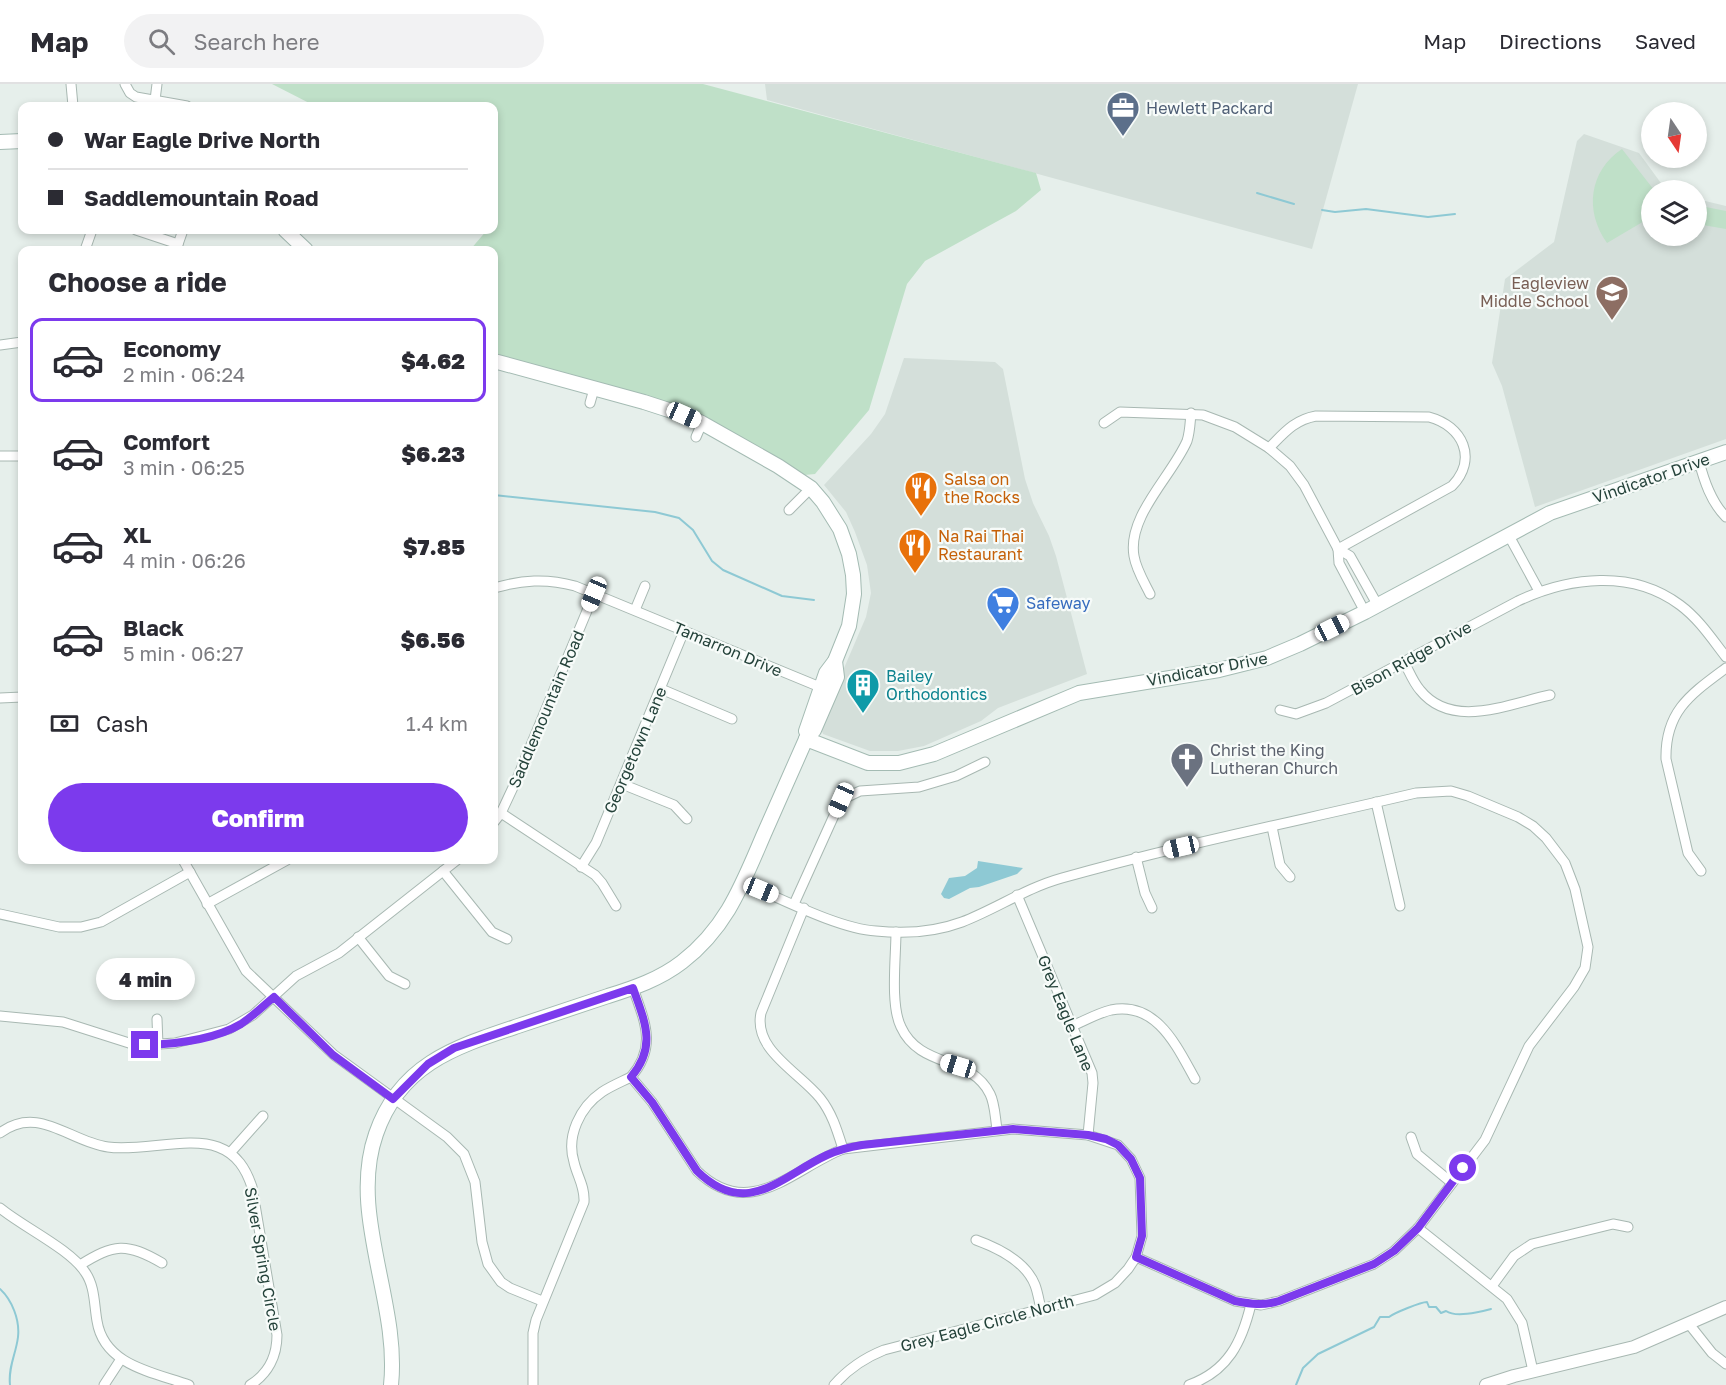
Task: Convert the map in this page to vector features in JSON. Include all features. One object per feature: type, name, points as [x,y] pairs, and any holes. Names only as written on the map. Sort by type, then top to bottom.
[{"type":"main road","points":[[0,142],[18,141]]},
{"type":"main road","points":[[288,234],[298,246]]},
{"type":"main road","points":[[498,364],[667,409],[702,423],[778,466],[811,488],[827,507],[840,529],[849,554],[853,575],[853,610],[836,661],[826,673],[820,687],[806,727],[806,739]]},
{"type":"main road","name":"Vindicator Drive","points":[[806,739],[868,763],[898,763],[915,760],[1079,693],[1228,668],[1282,652],[1558,510],[1726,452]]},
{"type":"main road","points":[[391,1385],[390,1337],[367,1187],[367,1172],[376,1134],[393,1099],[428,1064],[454,1048],[633,988],[666,973],[696,950],[723,921],[744,883],[806,739],[814,730],[837,677],[836,661]]},
{"type":"street","points":[[71,84],[73,102]]},
{"type":"street","points":[[125,84],[130,93],[136,97],[166,102]]},
{"type":"street","points":[[156,100],[157,84]]},
{"type":"street","points":[[146,234],[175,246]]},
{"type":"street","points":[[0,345],[18,343]]},
{"type":"street","points":[[590,403],[594,389]]},
{"type":"street","points":[[1104,423],[1120,412],[1191,413],[1224,422],[1269,448],[1298,476],[1338,549],[1339,563],[1371,608]]},
{"type":"street","points":[[1150,594],[1133,555],[1134,535],[1144,512],[1186,441],[1191,413]]},
{"type":"street","points":[[1269,448],[1290,426],[1307,418],[1326,415],[1429,417],[1446,423],[1458,434],[1464,448],[1464,465],[1457,481],[1452,486],[1338,549]]},
{"type":"street","points":[[696,437],[702,423]]},
{"type":"street","points":[[0,456],[18,456]]},
{"type":"street","points":[[1699,461],[1707,489],[1726,517]]},
{"type":"street","points":[[789,510],[811,488]]},
{"type":"street","points":[[1508,534],[1539,591]]},
{"type":"street","points":[[1338,549],[1350,556],[1371,608]]},
{"type":"street","name":"Tamarron Drive","points":[[498,587],[537,579],[564,582],[820,687]]},
{"type":"street","name":"Bison Ridge Drive","points":[[1280,710],[1296,714],[1326,703],[1539,591],[1576,582],[1614,580],[1644,586],[1680,604],[1699,622],[1726,657]]},
{"type":"street","points":[[635,610],[645,586]]},
{"type":"street","name":"Saddlemountain Road","points":[[498,817],[516,781],[594,594]]},
{"type":"street","name":"Georgetown Lane","points":[[581,867],[596,843],[622,784],[684,631]]},
{"type":"street","points":[[1404,662],[1423,693],[1437,705],[1449,711],[1472,713],[1550,695]]},
{"type":"street","points":[[1701,871],[1688,853],[1666,759],[1666,747],[1672,721],[1678,708],[1698,688],[1726,668]]},
{"type":"street","points":[[660,689],[732,719]]},
{"type":"street","points":[[0,698],[18,697]]},
{"type":"street","points":[[794,904],[841,800],[860,791],[919,787],[956,776],[985,762]]},
{"type":"street","points":[[622,784],[674,805],[687,819]]},
{"type":"street","points":[[631,1077],[652,1102],[697,1171],[706,1180],[730,1191],[742,1193],[768,1189],[825,1156],[843,1149],[997,1129],[1088,1135],[1118,1145],[1137,1168],[1140,1178],[1142,1224],[1140,1247],[1136,1257],[1235,1301],[1270,1304],[1374,1264],[1394,1251],[1418,1228],[1485,1140],[1529,1046],[1580,978],[1588,957],[1575,889],[1557,849],[1533,826],[1518,817],[1485,802],[1451,791],[1416,793],[1136,857],[1044,884],[951,926],[920,931],[869,930],[835,921],[744,883]]},
{"type":"street","points":[[1376,802],[1400,906]]},
{"type":"street","points":[[501,813],[602,883],[616,906]]},
{"type":"street","points":[[1272,827],[1280,865],[1290,877]]},
{"type":"street","points":[[1136,857],[1145,893],[1152,908]]},
{"type":"street","points":[[185,864],[246,971],[333,1055],[447,1137],[464,1155],[475,1182],[482,1242],[488,1264],[501,1282],[542,1301]]},
{"type":"street","points":[[207,904],[279,864]]},
{"type":"street","points":[[0,1016],[63,1022],[129,1043],[158,1045],[192,1040],[230,1029],[253,1015],[296,976],[339,953],[452,864]]},
{"type":"street","points":[[443,871],[492,932],[507,939]]},
{"type":"street","points":[[0,914],[59,927],[81,927],[101,922],[190,872]]},
{"type":"street","name":"Grey Eagle Lane","points":[[1017,895],[1092,1074],[1088,1135]]},
{"type":"street","points":[[804,908],[759,1022],[761,1032],[773,1052],[826,1106],[843,1149]]},
{"type":"street","points":[[896,932],[895,1002],[900,1027],[907,1038],[925,1054],[958,1066],[983,1083],[994,1104],[997,1129]]},
{"type":"street","points":[[358,937],[388,976],[405,984]]},
{"type":"street","points":[[533,1385],[533,1333],[542,1301],[584,1202],[585,1191],[573,1158],[572,1147],[577,1121],[600,1093],[631,1077],[643,1061],[646,1052],[644,1020],[633,988]]},
{"type":"street","points":[[1072,1026],[1110,1011],[1131,1010],[1142,1013],[1169,1033],[1195,1079]]},
{"type":"street","points":[[157,1018],[158,1045]]},
{"type":"street","points":[[0,1133],[16,1125],[41,1122],[108,1147],[208,1144],[230,1152],[263,1116]]},
{"type":"street","points":[[1411,1137],[1417,1154],[1452,1183]]},
{"type":"street","name":"Silver Spring Circle","points":[[230,1152],[243,1166],[252,1187],[276,1323],[275,1353],[261,1382],[250,1385]]},
{"type":"street","points":[[0,1208],[80,1265],[92,1287],[98,1330],[110,1352],[120,1359],[189,1385]]},
{"type":"street","points":[[1492,1286],[1514,1256],[1532,1244],[1613,1224],[1628,1227]]},
{"type":"street","points":[[1418,1228],[1507,1299],[1519,1318],[1527,1338],[1533,1371]]},
{"type":"street","points":[[975,1240],[992,1246],[1020,1264],[1035,1285],[1041,1309]]},
{"type":"street","points":[[80,1265],[102,1251],[115,1248],[134,1250],[162,1263]]},
{"type":"street","name":"Grey Eagle Circle North","points":[[834,1385],[851,1368],[884,1350],[1095,1295],[1122,1277],[1136,1257]]},
{"type":"street","points":[[1188,1385],[1217,1369],[1234,1351],[1245,1326],[1251,1304]]},
{"type":"street","points":[[1486,1385],[1533,1371],[1634,1347],[1726,1307]]},
{"type":"street","points":[[1689,1324],[1712,1353],[1726,1365]]},
{"type":"street","points":[[104,1385],[120,1359]]},
{"type":"shaded area","name":"Hewlett Packard","points":[[765,84],[1358,84],[1312,249],[767,100]]},
{"type":"shaded area","name":"Eagleview Middle School","points":[[1584,134],[1639,153],[1641,168],[1650,168],[1659,180],[1641,180],[1641,246],[1707,246],[1707,201],[1726,206],[1726,439],[1535,507],[1502,386],[1492,363],[1505,279],[1554,242],[1577,141]]},
{"type":"shaded area","points":[[904,358],[995,362],[1003,369],[1025,479],[1056,556],[1087,674],[998,708],[981,721],[924,746],[898,751],[870,751],[823,734],[820,724],[866,617],[871,593],[867,565],[855,532],[846,512],[824,485],[871,434],[885,414]]},
{"type":"green space","points":[[272,84],[703,84],[1036,173],[1041,190],[1016,211],[925,261],[907,284],[869,410],[815,474],[794,476],[684,415],[498,362],[498,246],[473,246],[484,234],[498,234],[498,102],[307,102]]},
{"type":"green space","points":[[1622,149],[1646,180],[1641,180],[1641,223],[1607,243],[1595,218],[1593,205],[1597,180],[1602,168]]},
{"type":"green space","points":[[1707,207],[1726,211],[1726,229],[1707,226]]},
{"type":"water","points":[[978,861],[1023,868],[1017,874],[970,888],[949,899],[944,898],[941,894],[949,878],[965,876],[977,868]]},
{"type":"waterway","points":[[1257,193],[1294,204]]},
{"type":"waterway","points":[[1322,210],[1335,212],[1366,209],[1428,217],[1455,214]]},
{"type":"waterway","points":[[498,495],[655,512],[679,518],[693,530],[712,561],[723,570],[782,596],[814,600]]},
{"type":"waterway","points":[[0,1289],[11,1305],[18,1324],[10,1385]]},
{"type":"waterway","points":[[1296,1385],[1303,1368],[1318,1354],[1374,1327],[1380,1317],[1389,1317],[1427,1302],[1429,1307],[1436,1307],[1441,1313],[1446,1311],[1468,1314],[1491,1309]]},
{"type":"place","name":"Hewlett Packard","points":[[1123,137]]},
{"type":"place","name":"Eagleview Middle School","points":[[1612,321]]},
{"type":"place","name":"Salsa on the Rocks","points":[[921,517]]},
{"type":"place","name":"Na Rai Thai Restaurant","points":[[915,574]]},
{"type":"place","name":"Safeway","points":[[1003,632]]},
{"type":"place","name":"Bailey Orthodontics","points":[[863,714]]},
{"type":"place","name":"Christ the King Lutheran Church","points":[[1187,788]]},
{"type":"route","points":[[145,1045],[175,1043],[230,1029],[241,1024],[274,997],[333,1055],[393,1099],[416,1074],[454,1048],[633,988],[644,1020],[647,1041],[643,1061],[631,1077],[652,1102],[697,1171],[706,1180],[719,1187],[742,1193],[768,1189],[825,1156],[862,1145],[997,1129],[1088,1135],[1106,1139],[1118,1145],[1137,1168],[1140,1178],[1142,1236],[1136,1257],[1235,1301],[1261,1305],[1279,1301],[1384,1258],[1418,1228],[1463,1168]]}]
